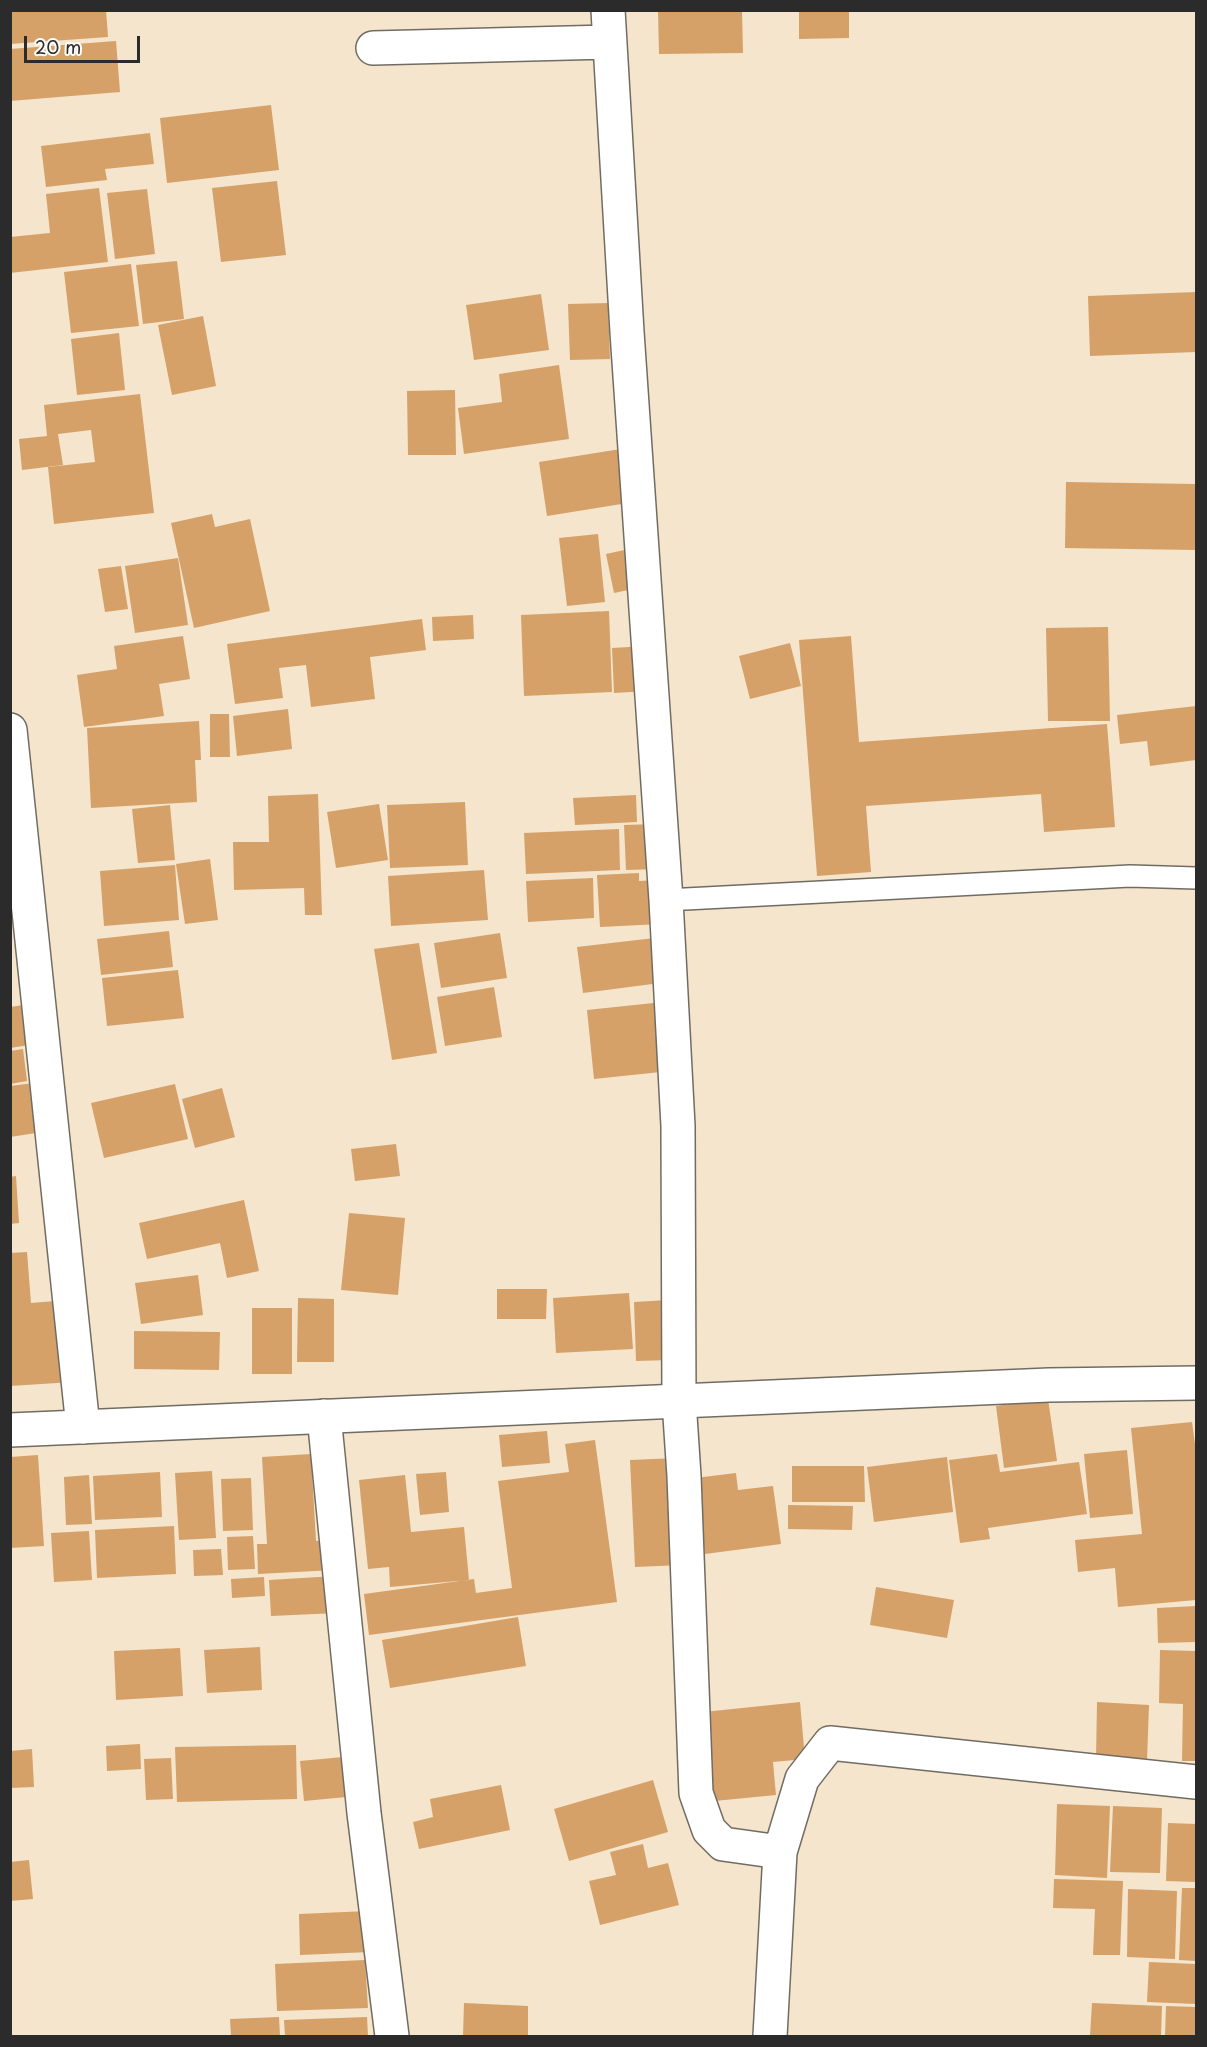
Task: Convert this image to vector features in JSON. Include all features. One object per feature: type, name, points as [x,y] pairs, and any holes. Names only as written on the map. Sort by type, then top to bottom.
[{"type":"street","points":[[373,48],[608,26],[666,900],[678,1126],[679,1401],[696,1793],[709,1830],[723,1844],[780,1852]]},
{"type":"street","points":[[10,730],[83,1427]]},
{"type":"street","points":[[10,1430],[1049,1385],[1197,1383]]},
{"type":"street","points":[[324,1416],[364,1813],[392,2037]]},
{"type":"street","points":[[770,2037],[780,1852],[802,1779],[830,1743],[1197,1782]]},
{"type":"lane","points":[[666,900],[1130,876],[1197,878]]},
{"type":"building","points":[[10,10],[106,10],[108,37],[10,44]]},
{"type":"building","points":[[658,10],[742,10],[743,53],[659,54]]},
{"type":"building","points":[[799,10],[849,10],[849,38],[799,39]]},
{"type":"building","points":[[116,41],[120,92],[10,101],[10,49]]},
{"type":"building","points":[[271,105],[279,170],[167,183],[160,118]]},
{"type":"building","points":[[150,133],[154,164],[105,169],[107,180],[46,187],[41,146]]},
{"type":"building","points":[[277,181],[286,255],[221,262],[212,188]]},
{"type":"building","points":[[99,188],[108,262],[10,273],[10,237],[50,233],[46,194]]},
{"type":"building","points":[[147,189],[155,254],[115,259],[107,193]]},
{"type":"building","points":[[177,261],[184,319],[143,324],[136,265]]},
{"type":"building","points":[[131,264],[139,326],[71,333],[64,272]]},
{"type":"building","points":[[1196,292],[1196,352],[1090,356],[1088,296]]},
{"type":"building","points":[[541,294],[549,350],[474,360],[466,305]]},
{"type":"building","points":[[608,303],[610,359],[570,360],[568,304]]},
{"type":"building","points":[[203,316],[216,386],[172,395],[158,325]]},
{"type":"building","points":[[119,333],[125,390],[77,395],[71,339]]},
{"type":"building","points":[[559,365],[569,439],[464,454],[458,408],[502,402],[499,374]]},
{"type":"building","points":[[455,390],[456,455],[408,455],[407,391]]},
{"type":"building","points":[[140,394],[154,513],[54,524],[48,467],[95,462],[91,430],[58,434],[63,465],[22,470],[19,439],[47,436],[44,405]]},
{"type":"building","points":[[627,448],[634,502],[547,516],[539,462]]},
{"type":"building","points":[[1066,482],[1196,484],[1196,550],[1065,548]]},
{"type":"building","points":[[212,514],[215,527],[250,519],[270,611],[194,628],[171,523]]},
{"type":"building","points":[[598,534],[605,602],[567,606],[559,538]]},
{"type":"building","points":[[629,549],[638,588],[614,593],[606,554]]},
{"type":"building","points":[[178,558],[188,625],[135,633],[125,566]]},
{"type":"building","points":[[121,566],[128,609],[105,612],[98,569]]},
{"type":"building","points":[[609,611],[612,692],[524,696],[521,615]]},
{"type":"building","points":[[473,615],[474,639],[433,641],[432,617]]},
{"type":"building","points":[[422,619],[426,650],[370,657],[375,699],[311,707],[306,665],[279,668],[283,698],[235,704],[227,644]]},
{"type":"building","points":[[1108,627],[1110,721],[1048,721],[1046,628]]},
{"type":"building","points":[[183,636],[190,679],[159,684],[164,716],[84,727],[77,675],[117,669],[114,646]]},
{"type":"building","points":[[851,636],[859,742],[1107,724],[1115,827],[1044,832],[1041,794],[866,806],[871,872],[817,876],[799,640]]},
{"type":"building","points":[[790,643],[801,686],[750,699],[739,656]]},
{"type":"building","points":[[646,646],[648,691],[614,693],[612,648]]},
{"type":"building","points":[[1196,706],[1196,760],[1150,766],[1147,741],[1120,744],[1117,715]]},
{"type":"building","points":[[288,709],[292,749],[237,756],[233,716]]},
{"type":"building","points":[[210,714],[229,714],[230,757],[210,757]]},
{"type":"building","points":[[199,721],[201,760],[195,760],[197,802],[91,808],[87,728]]},
{"type":"building","points":[[318,794],[322,915],[305,915],[304,888],[234,890],[233,842],[269,842],[268,796]]},
{"type":"building","points":[[636,795],[637,822],[575,825],[573,798]]},
{"type":"building","points":[[465,802],[468,865],[390,868],[387,805]]},
{"type":"building","points":[[379,804],[388,860],[336,868],[327,812]]},
{"type":"building","points":[[170,805],[175,860],[138,863],[132,809]]},
{"type":"building","points":[[657,824],[659,869],[626,870],[624,825]]},
{"type":"building","points":[[619,829],[620,870],[526,874],[524,833]]},
{"type":"building","points":[[210,859],[218,920],[185,924],[176,864]]},
{"type":"building","points":[[175,865],[179,920],[104,926],[100,871]]},
{"type":"building","points":[[484,870],[488,920],[391,926],[388,876]]},
{"type":"building","points":[[639,873],[639,881],[658,880],[661,924],[600,927],[597,875]]},
{"type":"building","points":[[593,878],[594,918],[528,922],[526,881]]},
{"type":"building","points":[[169,931],[173,967],[101,975],[97,939]]},
{"type":"building","points":[[500,933],[507,978],[441,988],[434,943]]},
{"type":"building","points":[[663,937],[668,982],[583,993],[577,947]]},
{"type":"building","points":[[419,943],[437,1053],[392,1060],[374,949]]},
{"type":"building","points":[[178,970],[184,1018],[107,1026],[102,978]]},
{"type":"building","points":[[494,987],[502,1037],[445,1046],[437,997]]},
{"type":"building","points":[[663,1002],[670,1071],[594,1079],[587,1010]]},
{"type":"building","points":[[36,1003],[42,1043],[10,1048],[10,1007]]},
{"type":"building","points":[[23,1049],[27,1081],[10,1084],[10,1051]]},
{"type":"building","points":[[42,1082],[49,1131],[10,1137],[10,1086]]},
{"type":"building","points":[[175,1084],[188,1139],[104,1158],[91,1103]]},
{"type":"building","points":[[222,1088],[235,1137],[195,1148],[182,1099]]},
{"type":"building","points":[[396,1144],[400,1176],[355,1181],[351,1149]]},
{"type":"building","points":[[16,1176],[19,1223],[10,1224],[10,1177]]},
{"type":"building","points":[[244,1200],[259,1271],[227,1278],[220,1243],[147,1259],[139,1223]]},
{"type":"building","points":[[349,1213],[405,1218],[398,1295],[341,1290]]},
{"type":"building","points":[[27,1252],[31,1303],[68,1300],[73,1382],[10,1386],[10,1253]]},
{"type":"building","points":[[198,1275],[203,1315],[141,1324],[135,1283]]},
{"type":"building","points":[[497,1289],[547,1289],[546,1319],[497,1319]]},
{"type":"building","points":[[629,1293],[633,1349],[556,1353],[553,1298]]},
{"type":"building","points":[[298,1298],[334,1299],[334,1362],[297,1362]]},
{"type":"building","points":[[668,1300],[670,1360],[636,1361],[634,1302]]},
{"type":"building","points":[[252,1308],[292,1308],[292,1374],[252,1374]]},
{"type":"building","points":[[134,1331],[220,1332],[219,1370],[134,1369]]},
{"type":"building","points":[[1048,1399],[1057,1461],[1004,1468],[996,1406]]},
{"type":"building","points":[[1192,1422],[1196,1444],[1196,1600],[1118,1607],[1115,1568],[1078,1572],[1075,1540],[1142,1534],[1131,1428]]},
{"type":"building","points":[[547,1431],[550,1463],[502,1467],[499,1435]]},
{"type":"building","points":[[595,1440],[617,1602],[369,1635],[364,1594],[474,1579],[476,1593],[512,1588],[498,1481],[569,1472],[565,1444]]},
{"type":"building","points":[[1127,1450],[1133,1514],[1090,1518],[1084,1454]]},
{"type":"building","points":[[311,1454],[316,1541],[332,1540],[334,1570],[258,1574],[257,1544],[267,1544],[262,1457]]},
{"type":"building","points":[[997,1454],[1000,1472],[1079,1462],[1087,1514],[988,1528],[990,1539],[960,1543],[949,1460]]},
{"type":"building","points":[[38,1455],[44,1546],[10,1548],[10,1457]]},
{"type":"building","points":[[947,1457],[953,1512],[874,1522],[867,1467]]},
{"type":"building","points":[[677,1458],[682,1565],[635,1567],[630,1460]]},
{"type":"building","points":[[792,1466],[864,1466],[865,1502],[792,1502]]},
{"type":"building","points":[[212,1471],[216,1538],[179,1540],[175,1473]]},
{"type":"building","points":[[160,1472],[162,1517],[95,1520],[93,1476]]},
{"type":"building","points":[[446,1472],[449,1512],[420,1515],[416,1474]]},
{"type":"building","points":[[736,1473],[738,1490],[773,1486],[781,1544],[705,1554],[695,1478]]},
{"type":"building","points":[[89,1475],[92,1524],[66,1525],[64,1477]]},
{"type":"building","points":[[405,1475],[411,1532],[464,1527],[469,1580],[390,1587],[389,1567],[368,1569],[359,1480]]},
{"type":"building","points":[[251,1478],[253,1530],[223,1531],[221,1479]]},
{"type":"building","points":[[788,1505],[853,1506],[852,1530],[788,1529]]},
{"type":"building","points":[[174,1526],[176,1574],[97,1578],[95,1530]]},
{"type":"building","points":[[89,1531],[92,1580],[54,1582],[51,1533]]},
{"type":"building","points":[[253,1536],[255,1569],[228,1570],[227,1537]]},
{"type":"building","points":[[221,1549],[223,1575],[194,1576],[193,1550]]},
{"type":"building","points":[[335,1576],[337,1613],[271,1616],[269,1580]]},
{"type":"building","points":[[264,1577],[265,1596],[232,1598],[231,1579]]},
{"type":"building","points":[[876,1587],[954,1600],[947,1638],[870,1625]]},
{"type":"building","points":[[1196,1606],[1196,1642],[1158,1643],[1157,1608]]},
{"type":"building","points":[[518,1617],[526,1666],[390,1688],[382,1640]]},
{"type":"building","points":[[260,1647],[262,1690],[207,1693],[204,1650]]},
{"type":"building","points":[[180,1648],[183,1696],[116,1700],[114,1651]]},
{"type":"building","points":[[1160,1650],[1196,1651],[1196,1761],[1182,1761],[1183,1704],[1159,1703]]},
{"type":"building","points":[[800,1702],[805,1759],[773,1762],[776,1795],[704,1802],[694,1713]]},
{"type":"building","points":[[1097,1702],[1149,1705],[1147,1761],[1096,1759]]},
{"type":"building","points":[[140,1744],[141,1769],[107,1771],[106,1746]]},
{"type":"building","points":[[296,1745],[297,1799],[177,1802],[175,1747]]},
{"type":"building","points":[[32,1749],[34,1787],[10,1788],[10,1751]]},
{"type":"building","points":[[354,1756],[357,1796],[304,1801],[300,1761]]},
{"type":"building","points":[[171,1758],[173,1799],[146,1800],[144,1759]]},
{"type":"building","points":[[653,1780],[668,1832],[569,1861],[554,1809]]},
{"type":"building","points":[[501,1785],[510,1830],[419,1849],[413,1822],[433,1817],[430,1799]]},
{"type":"building","points":[[1057,1804],[1110,1806],[1107,1878],[1055,1875]]},
{"type":"building","points":[[1113,1806],[1162,1808],[1160,1873],[1110,1872]]},
{"type":"building","points":[[1168,1823],[1196,1824],[1196,1882],[1166,1881]]},
{"type":"building","points":[[643,1844],[648,1868],[668,1863],[679,1905],[600,1925],[589,1881],[616,1875],[610,1852]]},
{"type":"building","points":[[29,1860],[33,1899],[10,1901],[10,1862]]},
{"type":"building","points":[[1054,1879],[1123,1881],[1120,1955],[1093,1955],[1095,1909],[1053,1908]]},
{"type":"building","points":[[1182,1888],[1196,1888],[1196,1961],[1179,1960]]},
{"type":"building","points":[[1128,1889],[1177,1891],[1175,1959],[1127,1957]]},
{"type":"building","points":[[368,1911],[370,1952],[300,1955],[299,1914]]},
{"type":"building","points":[[365,1960],[368,2008],[277,2011],[275,1964]]},
{"type":"building","points":[[1149,1962],[1196,1964],[1196,2004],[1147,2002]]},
{"type":"building","points":[[464,2003],[528,2006],[528,2036],[463,2036]]},
{"type":"building","points":[[1092,2003],[1162,2006],[1161,2036],[1090,2036]]},
{"type":"building","points":[[1166,2006],[1196,2007],[1196,2036],[1165,2036]]},
{"type":"building","points":[[279,2017],[280,2036],[231,2036],[230,2019]]},
{"type":"building","points":[[367,2017],[368,2036],[285,2036],[284,2020]]}]
